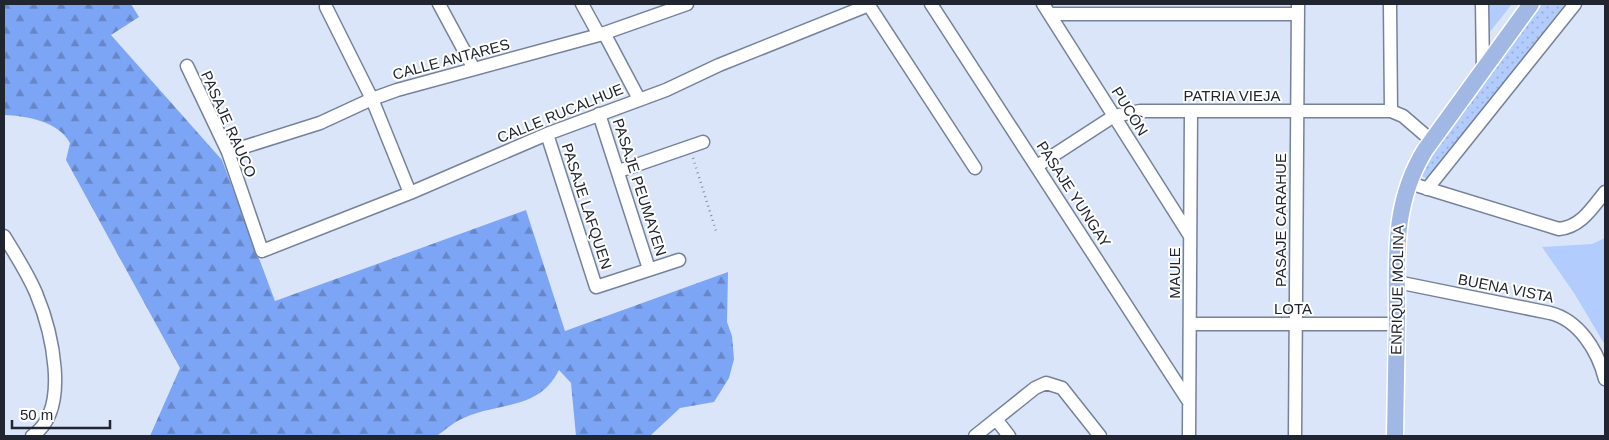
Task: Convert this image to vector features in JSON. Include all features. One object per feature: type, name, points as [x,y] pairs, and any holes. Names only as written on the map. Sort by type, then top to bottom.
[{"type":"main road","name":"ENRIQUE MOLINA","points":[[1395,436],[1398,223],[1408,183],[1419,160],[1432,141],[1531,4]]},
{"type":"street","points":[[439,4],[474,69]]},
{"type":"street","name":"PASAJE PEUMAYEN","points":[[582,4],[638,99]]},
{"type":"street","name":"CALLE ANTARES","points":[[228,152],[311,127],[372,99],[601,34],[687,4]]},
{"type":"street","points":[[869,4],[975,168]]},
{"type":"street","name":"CALLE RUCALHUE","points":[[262,251],[410,193],[547,134],[666,90],[719,65],[869,4]]},
{"type":"street","name":"PASAJE YUNGAY","points":[[931,4],[1189,402]]},
{"type":"street","points":[[1390,4],[1391,111],[1403,116],[1432,141]]},
{"type":"street","points":[[1482,4],[1483,70]]},
{"type":"street","points":[[1426,189],[1575,4]]},
{"type":"street","points":[[326,7],[372,99],[410,193]]},
{"type":"street","points":[[1046,9],[1298,9]]},
{"type":"street","name":"PUCÓN","points":[[1046,9],[1190,236]]},
{"type":"street","name":"PASAJE CARAHUE","points":[[1295,436],[1298,9]]},
{"type":"street","name":"PASAJE RAUCO","points":[[187,66],[228,152],[262,251]]},
{"type":"street","name":"PATRIA VIEJA","points":[[1037,166],[1114,116],[1140,111],[1391,111]]},
{"type":"street","name":"MAULE","points":[[1189,436],[1191,111]]},
{"type":"street","name":"PASAJE PEUMAYEN","points":[[600,114],[649,269]]},
{"type":"street","name":"PASAJE LAFQUEN","points":[[547,134],[596,287],[649,269]]},
{"type":"street","points":[[619,171],[703,142]]},
{"type":"street","points":[[1408,183],[1559,229],[1572,227],[1585,217],[1605,192]]},
{"type":"street","points":[[4,236],[36,292],[47,325],[52,349],[55,387],[52,408],[45,423],[32,436]]},
{"type":"street","points":[[649,269],[679,260]]},
{"type":"street","name":"BUENA VISTA","points":[[1397,282],[1558,315],[1580,330],[1598,360],[1605,379]]},
{"type":"street","name":"LOTA","points":[[1190,324],[1396,324]]},
{"type":"street","points":[[975,436],[1040,384],[1052,383],[1062,388],[1100,436]]},
{"type":"street","points":[[996,420],[1009,436]]},
{"type":"path","points":[[690,147],[716,231]]},
{"type":"shaded area","points":[[1488,4],[1512,4],[1489,33]]},
{"type":"shaded area","points":[[1542,4],[1570,4],[1429,180],[1419,174],[1423,166]]},
{"type":"shaded area","points":[[1605,238],[1605,345],[1574,293],[1542,247],[1592,244]]},
{"type":"green space","points":[[4,4],[131,4],[139,17],[111,35],[222,160],[275,301],[526,210],[565,331],[728,272],[727,322],[732,336],[734,359],[729,378],[714,402],[680,408],[650,436],[576,436],[571,383],[559,370],[551,383],[541,392],[530,398],[466,417],[454,423],[437,436],[150,436],[180,368],[66,160],[70,143],[58,129],[41,121],[32,118],[4,115]]}]
